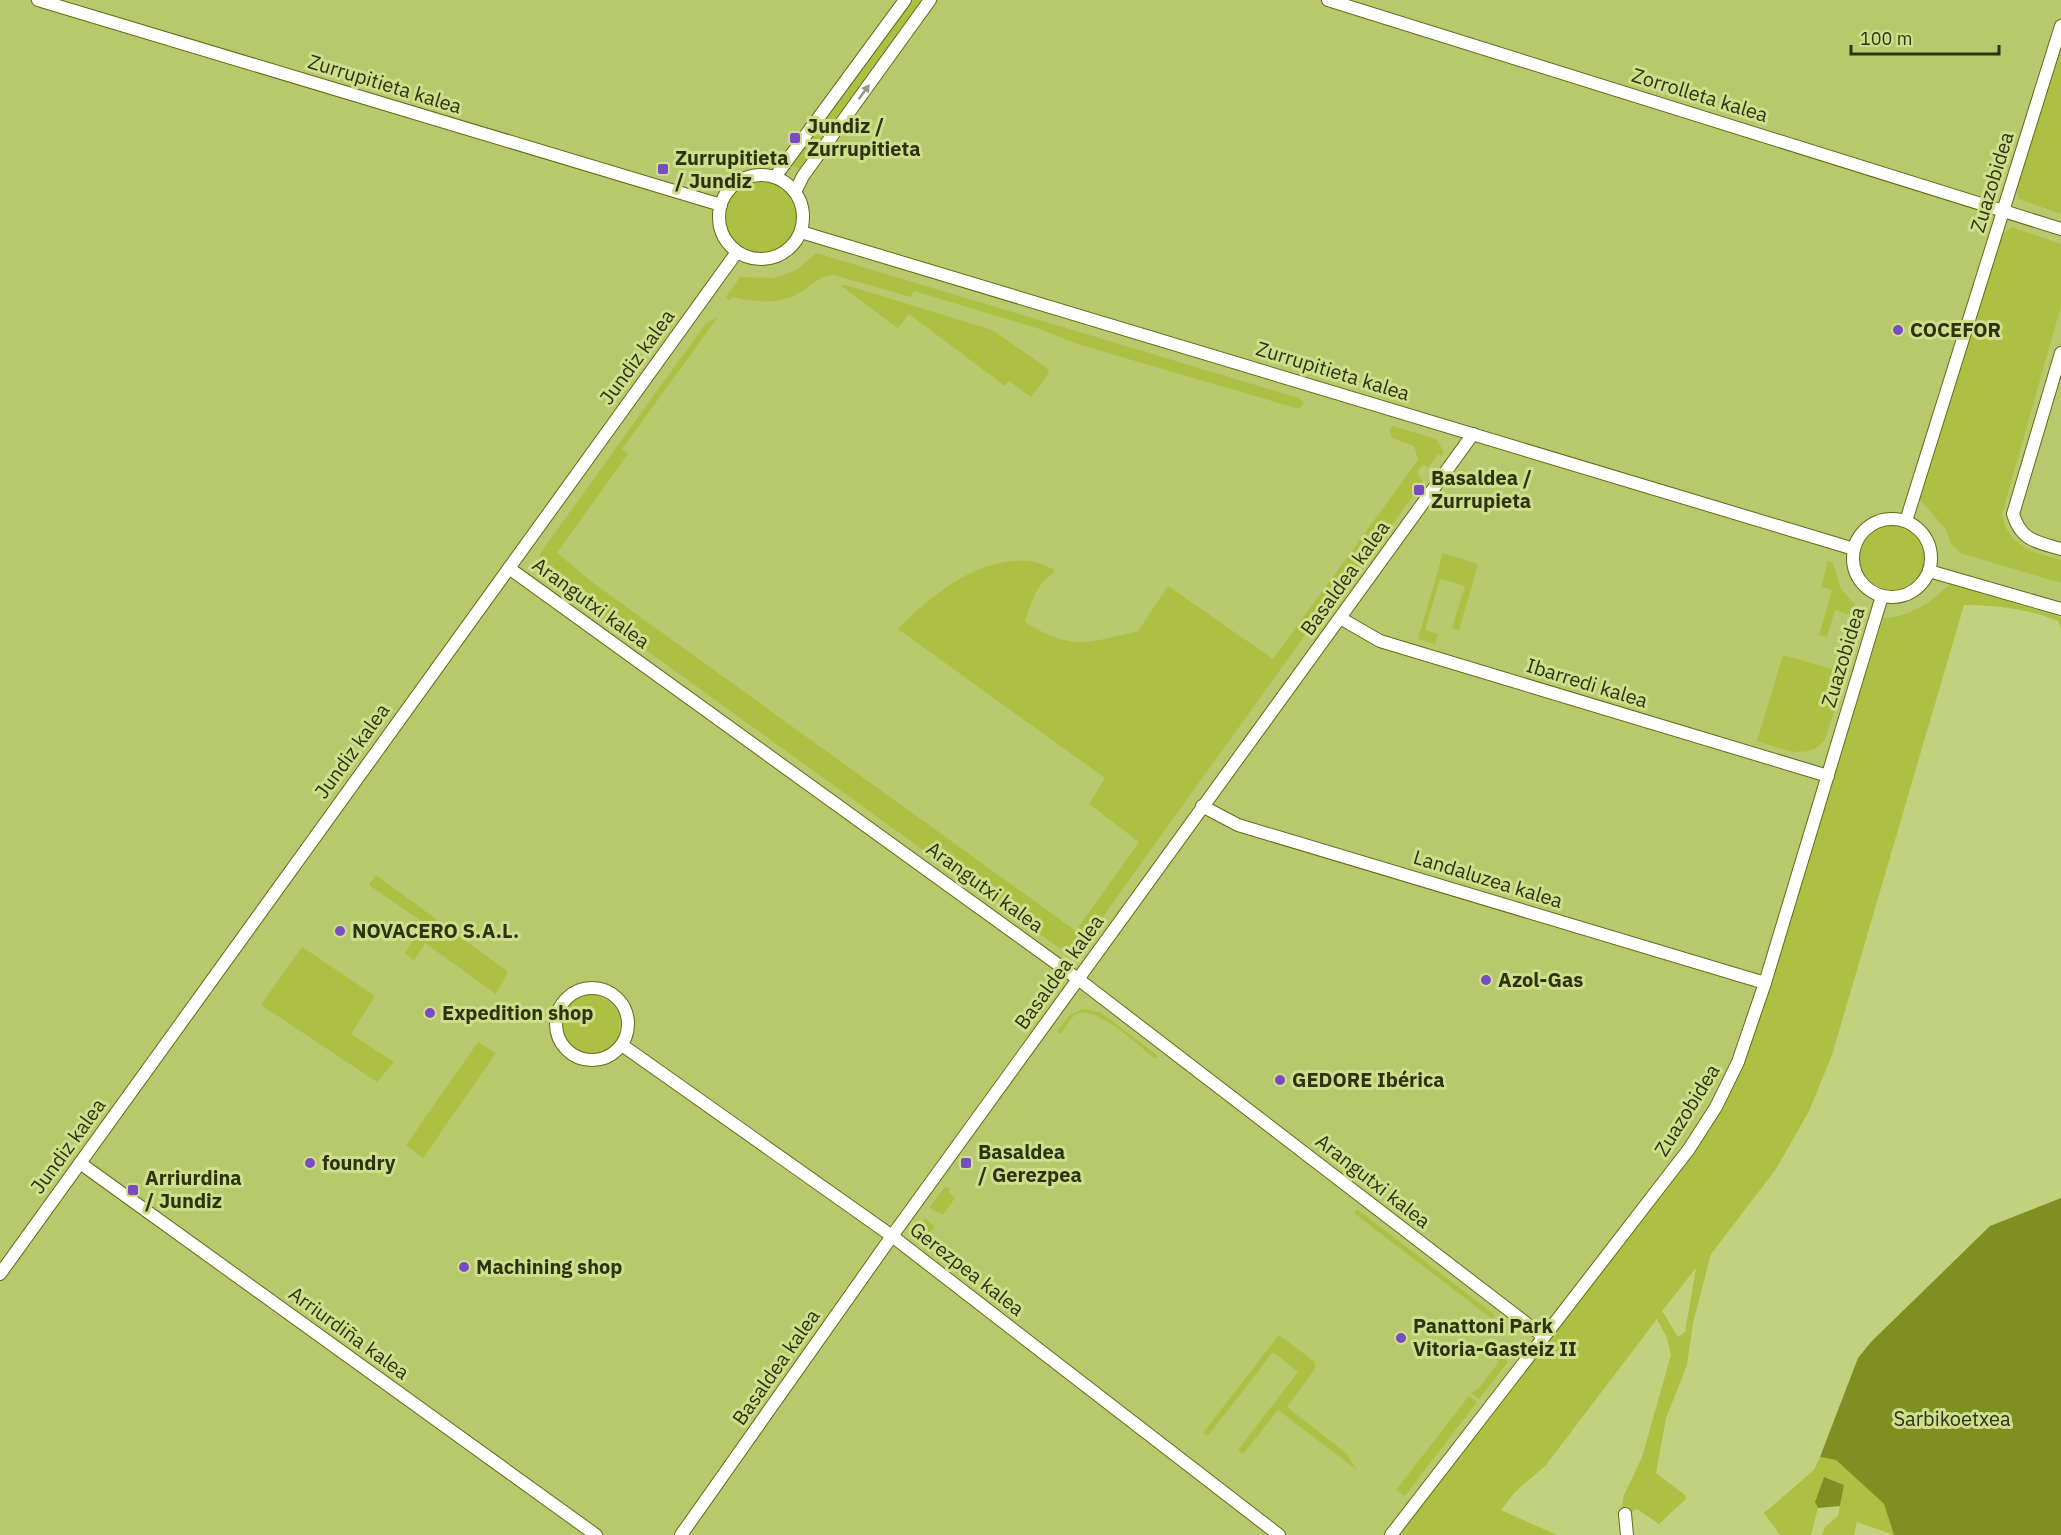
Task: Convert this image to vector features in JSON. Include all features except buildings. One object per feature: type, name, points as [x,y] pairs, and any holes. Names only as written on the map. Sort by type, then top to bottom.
[{"type":"street","name":"Zurrupitieta kalea","points":[[38,0],[721,205]]},
{"type":"street","points":[[775,177],[905,0]]},
{"type":"street","points":[[795,192],[803,176],[930,0]]},
{"type":"street","name":"Zorrolleta kalea","points":[[1328,0],[2061,229]]},
{"type":"street","name":"Zuazobidea","points":[[1906,521],[2061,26]]},
{"type":"street","points":[[756,175],[775,177],[795,192],[803,212],[801,232],[790,248],[774,258],[754,259],[737,252],[729,244],[720,226],[721,205],[724,196],[738,182],[756,175]]},
{"type":"street","name":"Zurrupitieta kalea","points":[[801,232],[1854,549]]},
{"type":"street","name":"Jundiz kalea","points":[[0,1274],[737,252]]},
{"type":"street","points":[[2061,353],[2013,514],[2017,529],[2033,541],[2061,549]]},
{"type":"street","name":"Basaldea kalea","points":[[681,1535],[892,1236],[1473,434]]},
{"type":"street","points":[[1887,519],[1906,521],[1925,536],[1931,553],[1929,571],[1925,579],[1911,592],[1902,596],[1882,596],[1873,592],[1859,578],[1853,559],[1854,549],[1857,540],[1869,526],[1887,519]]},
{"type":"street","name":"Arangutxi kalea","points":[[509,568],[1078,978],[1544,1337]]},
{"type":"street","points":[[1929,571],[2061,609]]},
{"type":"street","name":"Zuazobidea","points":[[1391,1535],[1689,1149],[1716,1107],[1738,1062],[1765,983],[1882,596]]},
{"type":"street","name":"Ibarredi kalea","points":[[1340,618],[1380,641],[1828,776]]},
{"type":"street","name":"Landaluzea kalea","points":[[1202,806],[1238,825],[1765,983]]},
{"type":"street","points":[[591,987],[605,989],[620,1001],[629,1020],[628,1033],[622,1045],[612,1054],[600,1060],[586,1060],[573,1055],[563,1046],[557,1034],[555,1021],[559,1008],[567,997],[578,990],[591,987]]},
{"type":"street","name":"Gerezpea kalea","points":[[622,1045],[892,1236],[1279,1535]]},
{"type":"street","name":"Arriurdiña kalea","points":[[80,1163],[596,1535]]},
{"type":"street","points":[[1625,1514],[1627,1535]]},
{"type":"shaded area","points":[[0,0],[2061,0],[2061,617],[1950,584],[1933,600],[1915,612],[1883,618],[1766,1002],[1739,1074],[1692,1154],[1399,1535],[0,1535]]},
{"type":"shaded area","points":[[912,0],[924,0],[801,170],[793,165]]},
{"type":"shaded area","points":[[2061,45],[2061,214],[2019,199],[2016,189]]},
{"type":"shaded area","points":[[761,180],[781,186],[791,196],[797,216],[791,236],[781,246],[761,252],[741,246],[731,236],[725,216],[731,196],[741,186]]},
{"type":"shaded area","points":[[2012,227],[2061,244],[2061,306],[2002,514],[2005,525],[2016,541],[2032,551],[2061,560],[2061,583],[1960,553],[1950,542],[1946,529],[1919,499],[2002,235]]},
{"type":"shaded area","points":[[816,253],[1299,398],[1304,403],[1299,409],[1074,343],[1043,330],[914,291],[911,297],[834,275],[824,277],[797,294],[781,300],[765,302],[725,298],[740,277],[776,278],[798,269]]},
{"type":"shaded area","points":[[846,285],[992,330],[1044,366],[1049,370],[1048,374],[1031,397],[1009,381],[1005,386],[909,314],[898,328],[841,286]]},
{"type":"shaded area","points":[[718,317],[622,449],[628,454],[557,553],[596,585],[1076,931],[1139,842],[1089,804],[1105,778],[898,629],[940,591],[974,572],[1009,561],[1031,561],[1055,570],[1038,588],[1025,622],[1055,637],[1080,642],[1106,639],[1138,631],[1168,586],[1273,659],[1418,460],[1414,446],[1392,438],[1389,429],[1393,426],[1436,439],[1444,452],[1442,456],[1438,454],[1428,468],[1424,464],[1417,472],[1423,482],[1318,629],[1310,628],[1092,932],[1076,946],[1059,948],[542,575],[539,563],[541,552],[706,323]]},
{"type":"shaded area","points":[[1893,524],[1906,527],[1916,534],[1923,544],[1926,557],[1923,570],[1916,580],[1906,587],[1893,590],[1880,587],[1870,580],[1863,570],[1860,557],[1863,544],[1870,534],[1880,527]]},
{"type":"shaded area","points":[[1443,553],[1478,564],[1459,630],[1452,628],[1465,586],[1440,579],[1425,630],[1438,634],[1435,644],[1418,639]]},
{"type":"shaded area","points":[[1828,561],[1833,563],[1841,589],[1864,615],[1825,740],[1818,747],[1802,752],[1784,750],[1757,741],[1783,655],[1836,670],[1852,616],[1835,610],[1827,637],[1819,635],[1832,590],[1821,587]]},
{"type":"shaded area","points":[[1950,584],[2061,617],[2061,629],[2058,621],[2035,613],[2000,607],[1964,605],[1832,1055],[1809,1111],[1776,1169],[1711,1254],[1693,1323],[1687,1365],[1666,1418],[1656,1473],[1685,1495],[1686,1499],[1659,1524],[1637,1509],[1620,1519],[1624,1495],[1642,1457],[1671,1355],[1667,1338],[1657,1319],[1546,1465],[1515,1492],[1501,1510],[1557,1535],[1399,1535],[1692,1154],[1739,1074],[1750,1046],[1883,618],[1912,611],[1928,603]],"holes":[[[1696,1268],[1685,1332],[1678,1337],[1662,1311]]]},
{"type":"shaded area","points":[[376,875],[508,972],[496,994],[425,943],[414,961],[405,953],[424,923],[369,885]]},
{"type":"shaded area","points":[[302,947],[375,996],[351,1034],[394,1062],[377,1082],[261,1005]]},
{"type":"shaded area","points":[[587,992],[612,1004],[619,1016],[620,1024],[616,1044],[602,1052],[589,1054],[570,1045],[563,1026],[565,1014],[573,1003]]},
{"type":"shaded area","points":[[1083,1009],[1100,1012],[1158,1056],[1155,1059],[1128,1036],[1105,1020],[1093,1015],[1083,1013],[1075,1015],[1061,1034],[1057,1031],[1070,1015]]},
{"type":"shaded area","points":[[478,1042],[496,1053],[423,1158],[406,1145]]},
{"type":"shaded area","points":[[946,1186],[950,1189],[948,1192],[955,1198],[943,1215],[929,1208]]},
{"type":"shaded area","points":[[1357,1209],[1495,1315],[1492,1319],[1354,1213]]},
{"type":"shaded area","points":[[924,1218],[935,1226],[930,1233],[965,1261],[957,1272],[932,1250],[925,1236]]},
{"type":"shaded area","points":[[1279,1335],[1315,1362],[1315,1369],[1287,1407],[1347,1454],[1357,1470],[1278,1410],[1243,1454],[1238,1450],[1298,1372],[1273,1352],[1208,1436],[1203,1433]]},
{"type":"shaded area","points":[[1500,1355],[1508,1362],[1479,1399],[1471,1393],[1478,1389],[1499,1362],[1496,1359]]},
{"type":"shaded area","points":[[1469,1396],[1477,1402],[1405,1496],[1396,1490]]},
{"type":"shaded area","points":[[1820,1457],[1836,1460],[1884,1504],[1894,1535],[1857,1522],[1854,1535],[1822,1535],[1825,1527],[1838,1516],[1844,1485],[1824,1477],[1815,1501],[1818,1508],[1811,1535],[1780,1535],[1764,1513],[1814,1470]]},
{"type":"green space","name":"Sarbikoetxea","points":[[2061,1198],[2061,1535],[1894,1535],[1884,1504],[1836,1460],[1820,1457],[1858,1358],[1871,1342],[1990,1226]]},
{"type":"green space","points":[[1824,1477],[1844,1485],[1840,1506],[1818,1508],[1815,1502]]},
{"type":"place","name":"Jundiz / Zurrupitieta","points":[[795,138]]},
{"type":"place","name":"Zurrupitieta / Jundiz","points":[[663,169]]},
{"type":"place","name":"COCEFOR","points":[[1898,330]]},
{"type":"place","name":"Basaldea / Zurrupieta","points":[[1419,490]]},
{"type":"place","name":"NOVACERO S.A.L.","points":[[340,931]]},
{"type":"place","name":"Azol-Gas","points":[[1486,980]]},
{"type":"place","name":"Expedition shop","points":[[430,1013]]},
{"type":"place","name":"GEDORE Ibérica","points":[[1280,1080]]},
{"type":"place","name":"foundry","points":[[310,1163]]},
{"type":"place","name":"Basaldea / Gerezpea","points":[[966,1163]]},
{"type":"place","name":"Arriurdina / Jundiz","points":[[133,1190]]},
{"type":"place","name":"Machining shop","points":[[464,1267]]},
{"type":"place","name":"Panattoni Park Vitoria-Gasteiz II","points":[[1401,1338]]}]
